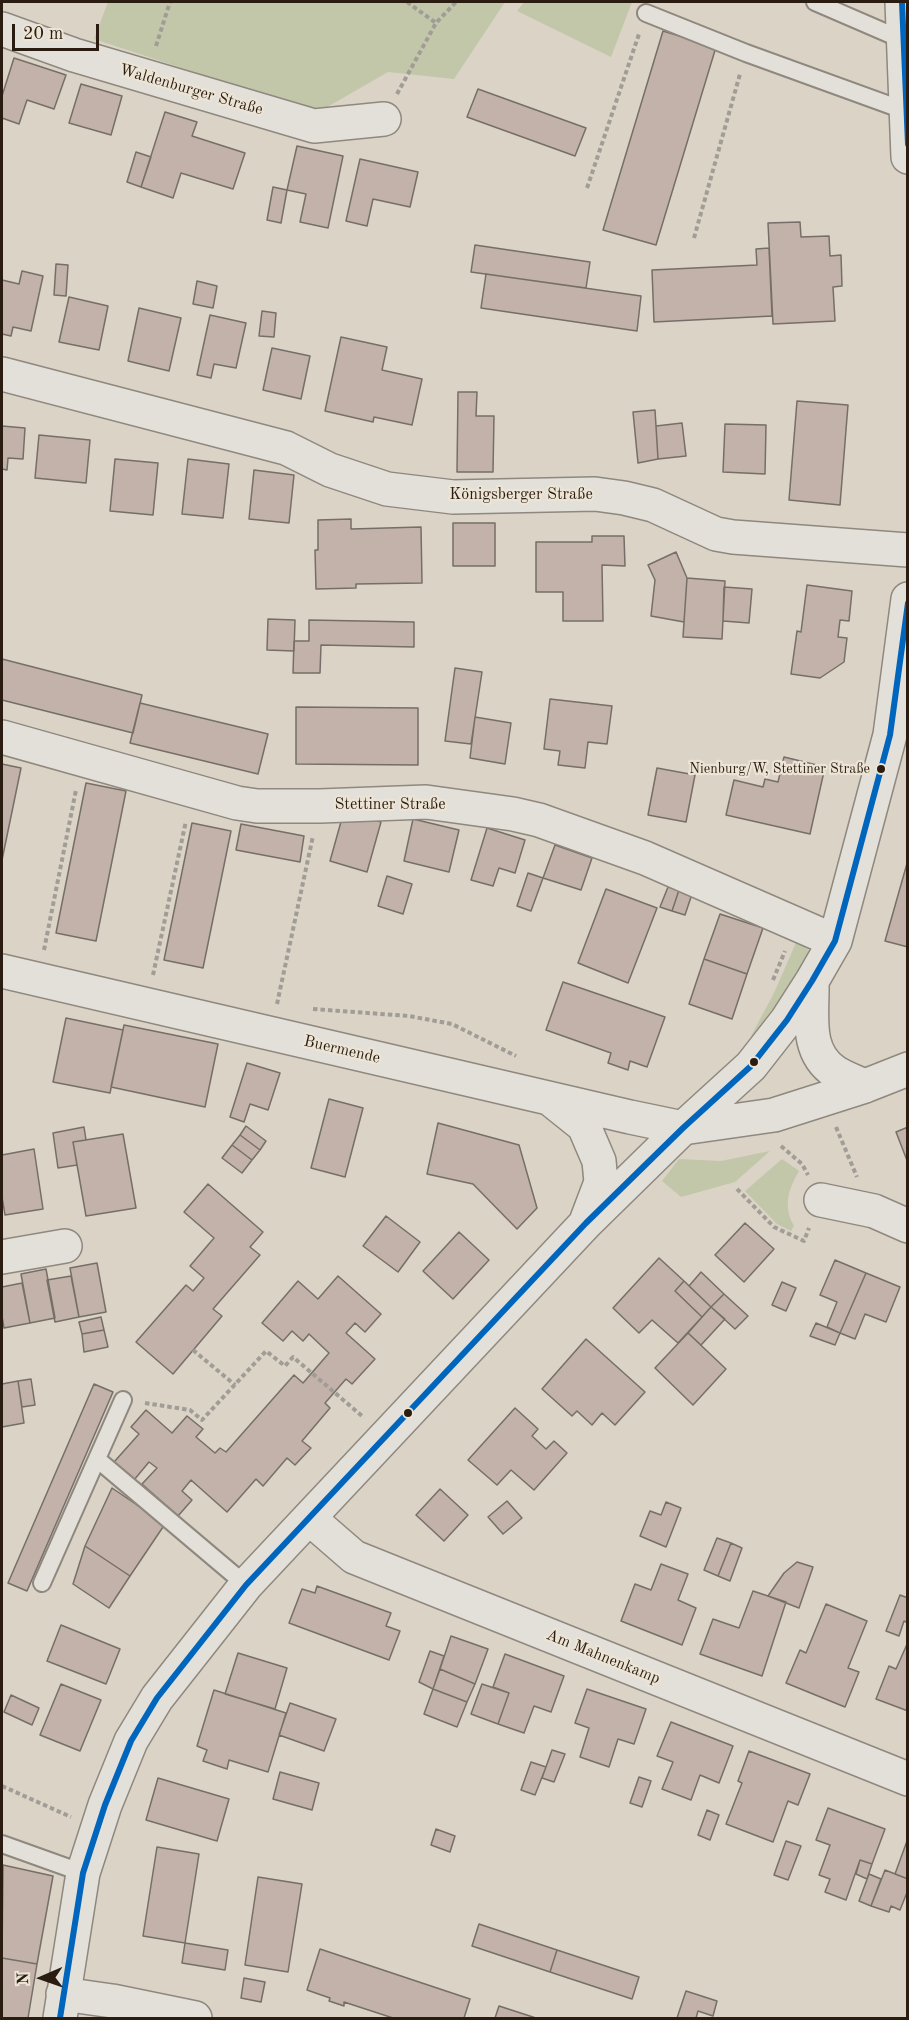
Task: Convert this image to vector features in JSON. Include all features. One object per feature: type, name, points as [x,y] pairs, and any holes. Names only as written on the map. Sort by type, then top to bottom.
[{"type":"street","points":[[902,2],[908,157]]},
{"type":"street","name":"Waldenburger Straße","points":[[2,28],[74,55],[314,126],[384,119]]},
{"type":"street","name":"Königsberger Straße","points":[[2,374],[286,448],[330,470],[387,489],[453,497],[595,494],[624,498],[653,506],[716,534],[908,550]]},
{"type":"street","points":[[195,2019],[112,2001],[62,2006],[82,1873],[105,1805],[131,1741],[157,1698],[246,1586],[586,1223],[683,1128],[751,1066],[787,1020],[835,941],[890,735],[908,599]]},
{"type":"street","name":"Stettiner Straße","points":[[2,737],[237,803],[257,806],[320,806],[426,802],[513,814],[539,820],[645,858],[835,941]]},
{"type":"street","name":"Buermende","points":[[2,971],[683,1128],[774,1115],[865,1086],[908,1069]]},
{"type":"street","points":[[812,981],[813,1040],[818,1057],[836,1073],[865,1086]]},
{"type":"street","points":[[548,1097],[584,1126],[599,1161],[601,1182],[586,1223]]},
{"type":"street","points":[[820,1200],[874,1211],[908,1226]]},
{"type":"street","points":[[2,1257],[65,1246]]},
{"type":"street","name":"Am Mahnenkamp","points":[[309,1518],[354,1557],[908,1779]]},
{"type":"lane","points":[[815,2],[903,40]]},
{"type":"lane","points":[[646,13],[746,53],[906,111]]},
{"type":"lane","points":[[42,1583],[123,1400]]},
{"type":"lane","points":[[97,1459],[246,1586]]},
{"type":"lane","points":[[2,1844],[82,1873]]},
{"type":"path","points":[[146,77],[170,2]]},
{"type":"path","points":[[407,2],[436,23]]},
{"type":"path","points":[[384,119],[436,23],[456,2]]},
{"type":"path","points":[[587,188],[646,13]]},
{"type":"path","points":[[694,238],[746,53]]},
{"type":"path","points":[[38,979],[82,760]]},
{"type":"path","points":[[146,1004],[192,791]]},
{"type":"path","points":[[268,1033],[276,1007],[320,806]]},
{"type":"path","points":[[771,986],[795,924]]},
{"type":"path","points":[[836,1127],[860,1182],[880,1192],[874,1211]]},
{"type":"path","points":[[780,1146],[802,1164],[820,1200]]},
{"type":"path","points":[[737,1189],[774,1227],[804,1240]]},
{"type":"path","points":[[193,1350],[235,1385]]},
{"type":"path","points":[[123,1400],[190,1410],[202,1420],[266,1351],[285,1366],[293,1357],[364,1418]]},
{"type":"path","points":[[2,1786],[77,1820]]},
{"type":"green space","points":[[108,2],[505,2],[454,79],[388,72],[322,110],[297,106],[94,39]]},
{"type":"green space","points":[[524,2],[632,2],[611,57],[517,11]]},
{"type":"green space","points":[[798,938],[811,953],[757,1042],[751,1036],[774,993]]},
{"type":"green space","points":[[770,1151],[735,1182],[681,1197],[662,1181],[679,1159],[721,1161]]},
{"type":"green space","points":[[782,1159],[799,1171],[788,1198],[789,1212],[794,1226],[791,1231],[777,1224],[745,1191]]},
{"type":"building","points":[[663,31],[716,47],[656,245],[603,230]]},
{"type":"building","points":[[14,58],[66,75],[54,109],[27,100],[19,124],[2,118],[2,96]]},
{"type":"building","points":[[81,84],[122,96],[111,135],[69,123]]},
{"type":"building","points":[[478,89],[586,128],[575,156],[467,117]]},
{"type":"building","points":[[165,112],[197,122],[192,136],[245,153],[233,189],[181,173],[173,198],[141,187]]},
{"type":"building","points":[[297,146],[343,156],[328,228],[300,222],[306,194],[287,190]]},
{"type":"building","points":[[136,152],[151,157],[141,187],[127,182]]},
{"type":"building","points":[[360,159],[418,172],[410,207],[373,199],[367,226],[346,221]]},
{"type":"building","points":[[273,187],[287,190],[281,223],[267,220]]},
{"type":"building","points":[[800,222],[801,237],[829,236],[830,256],[841,255],[842,286],[833,287],[835,321],[773,324],[768,223]]},
{"type":"building","points":[[475,245],[590,262],[586,288],[471,272]]},
{"type":"building","points":[[769,248],[772,316],[654,322],[652,270],[757,265],[756,249]]},
{"type":"building","points":[[56,264],[68,265],[66,296],[54,295]]},
{"type":"building","points":[[22,271],[43,276],[31,331],[13,327],[11,336],[2,334],[2,280],[19,284]]},
{"type":"building","points":[[486,274],[641,296],[637,331],[481,308]]},
{"type":"building","points":[[197,281],[217,286],[213,308],[193,304]]},
{"type":"building","points":[[69,297],[108,306],[99,350],[59,342]]},
{"type":"building","points":[[139,308],[181,318],[169,371],[128,361]]},
{"type":"building","points":[[262,311],[276,313],[274,337],[259,336]]},
{"type":"building","points":[[210,315],[246,323],[236,368],[214,364],[211,378],[197,375]]},
{"type":"building","points":[[341,337],[387,347],[382,370],[422,379],[412,425],[374,417],[373,422],[325,411]]},
{"type":"building","points":[[272,348],[310,356],[301,399],[263,390]]},
{"type":"building","points":[[458,392],[477,392],[476,416],[494,416],[493,472],[457,472]]},
{"type":"building","points":[[797,401],[848,405],[840,505],[789,500]]},
{"type":"building","points":[[655,410],[658,459],[638,463],[633,412]]},
{"type":"building","points":[[682,423],[686,456],[658,459],[656,426]]},
{"type":"building","points":[[725,424],[766,425],[765,474],[723,472]]},
{"type":"building","points":[[2,426],[25,428],[23,459],[8,458],[7,470],[2,469]]},
{"type":"building","points":[[39,435],[90,440],[86,483],[35,478]]},
{"type":"building","points":[[115,459],[158,463],[153,515],[110,511]]},
{"type":"building","points":[[188,459],[229,464],[223,518],[182,514]]},
{"type":"building","points":[[254,470],[294,475],[289,523],[249,519]]},
{"type":"building","points":[[351,519],[351,529],[421,527],[422,583],[356,584],[356,588],[316,589],[315,550],[318,550],[318,520]]},
{"type":"building","points":[[453,523],[495,523],[495,566],[453,566]]},
{"type":"building","points":[[592,536],[624,536],[625,566],[602,565],[603,621],[563,621],[563,592],[536,592],[536,542],[592,542]]},
{"type":"building","points":[[676,552],[687,578],[684,622],[651,616],[655,580],[648,565]]},
{"type":"building","points":[[687,578],[725,581],[722,639],[683,637]]},
{"type":"building","points":[[807,585],[852,591],[849,621],[840,620],[838,637],[847,638],[844,662],[820,678],[791,674],[797,631],[801,632]]},
{"type":"building","points":[[724,587],[752,589],[749,623],[723,621]]},
{"type":"building","points":[[268,619],[295,620],[294,651],[267,650]]},
{"type":"building","points":[[309,620],[414,622],[414,647],[321,645],[320,673],[293,673],[294,641],[309,641]]},
{"type":"building","points":[[2,659],[142,695],[133,733],[2,700]]},
{"type":"building","points":[[455,668],[482,672],[471,744],[445,741]]},
{"type":"building","points":[[550,699],[612,706],[607,744],[588,742],[585,768],[558,765],[560,751],[544,749]]},
{"type":"building","points":[[140,703],[268,734],[258,774],[130,743]]},
{"type":"building","points":[[296,707],[418,708],[418,765],[296,764]]},
{"type":"building","points":[[475,717],[511,723],[505,764],[470,758]]},
{"type":"building","points":[[784,757],[825,767],[810,834],[726,815],[734,780],[763,787],[765,779],[778,782]]},
{"type":"building","points":[[2,764],[21,768],[2,860]]},
{"type":"building","points":[[657,768],[695,775],[686,822],[648,815]]},
{"type":"building","points":[[86,783],[126,791],[96,941],[56,933]]},
{"type":"building","points":[[344,811],[381,822],[367,872],[330,861]]},
{"type":"building","points":[[413,819],[459,830],[449,872],[404,861]]},
{"type":"building","points":[[192,823],[231,831],[203,968],[164,960]]},
{"type":"building","points":[[241,824],[304,836],[300,862],[236,850]]},
{"type":"building","points":[[487,828],[525,840],[515,873],[499,868],[493,886],[471,880]]},
{"type":"building","points":[[555,845],[592,858],[581,890],[543,878]]},
{"type":"building","points":[[908,860],[908,947],[885,941]]},
{"type":"building","points":[[528,873],[543,878],[531,911],[517,906]]},
{"type":"building","points":[[387,876],[412,884],[403,914],[378,906]]},
{"type":"building","points":[[668,887],[679,890],[672,911],[660,907]]},
{"type":"building","points":[[606,889],[657,908],[628,983],[578,963]]},
{"type":"building","points":[[679,890],[692,894],[685,915],[672,911]]},
{"type":"building","points":[[720,914],[763,928],[747,974],[704,959]]},
{"type":"building","points":[[704,959],[747,974],[732,1019],[689,1004]]},
{"type":"building","points":[[563,982],[665,1017],[647,1067],[630,1061],[628,1070],[608,1063],[611,1053],[546,1030]]},
{"type":"building","points":[[66,1018],[123,1030],[110,1093],[53,1082]]},
{"type":"building","points":[[124,1025],[218,1044],[205,1107],[111,1087]]},
{"type":"building","points":[[247,1063],[280,1073],[268,1110],[250,1104],[244,1122],[230,1117]]},
{"type":"building","points":[[329,1099],[363,1108],[345,1177],[311,1168]]},
{"type":"building","points":[[438,1123],[519,1145],[537,1208],[517,1229],[473,1184],[427,1174]]},
{"type":"building","points":[[246,1126],[266,1141],[260,1150],[240,1135]]},
{"type":"building","points":[[84,1127],[86,1140],[73,1142],[77,1165],[58,1168],[53,1133]]},
{"type":"building","points":[[908,1127],[908,1163],[896,1132]]},
{"type":"building","points":[[123,1134],[136,1208],[86,1216],[73,1142]]},
{"type":"building","points":[[240,1135],[260,1150],[252,1160],[232,1145]]},
{"type":"building","points":[[232,1145],[252,1160],[242,1173],[222,1158]]},
{"type":"building","points":[[34,1149],[43,1209],[5,1215],[2,1197],[2,1155]]},
{"type":"building","points":[[208,1184],[263,1232],[250,1247],[260,1255],[213,1309],[222,1316],[173,1374],[136,1342],[186,1285],[193,1291],[204,1278],[190,1266],[214,1238],[184,1212]]},
{"type":"building","points":[[386,1216],[420,1242],[398,1272],[363,1246]]},
{"type":"building","points":[[745,1223],[774,1249],[744,1282],[715,1255]]},
{"type":"building","points":[[459,1232],[489,1260],[453,1299],[423,1271]]},
{"type":"building","points":[[659,1258],[684,1281],[675,1291],[702,1317],[678,1343],[652,1320],[639,1333],[613,1308]]},
{"type":"building","points":[[835,1260],[866,1273],[840,1333],[827,1327],[837,1302],[820,1295]]},
{"type":"building","points":[[97,1263],[106,1312],[79,1317],[70,1268]]},
{"type":"building","points":[[46,1269],[55,1318],[30,1323],[21,1274]]},
{"type":"building","points":[[701,1272],[724,1294],[711,1307],[689,1286]]},
{"type":"building","points":[[866,1273],[900,1287],[886,1322],[865,1314],[855,1339],[840,1333]]},
{"type":"building","points":[[71,1276],[79,1317],[55,1322],[47,1280]]},
{"type":"building","points":[[338,1276],[381,1314],[365,1332],[355,1323],[346,1333],[375,1359],[352,1384],[346,1379],[325,1403],[330,1408],[302,1441],[311,1448],[295,1465],[287,1458],[263,1486],[256,1479],[227,1512],[191,1480],[182,1491],[192,1500],[178,1516],[142,1484],[157,1468],[149,1462],[134,1480],[114,1462],[139,1434],[131,1427],[146,1410],[172,1433],[187,1416],[203,1429],[196,1437],[215,1453],[220,1448],[226,1452],[294,1375],[303,1383],[329,1353],[309,1334],[303,1341],[292,1331],[283,1341],[262,1323],[298,1281],[318,1299]]},
{"type":"building","points":[[684,1281],[711,1307],[702,1317],[675,1291]]},
{"type":"building","points":[[782,1282],[796,1288],[786,1311],[772,1305]]},
{"type":"building","points":[[22,1283],[30,1323],[4,1328],[2,1287]]},
{"type":"building","points":[[724,1294],[748,1316],[735,1329],[711,1307]]},
{"type":"building","points":[[711,1307],[725,1319],[701,1345],[688,1333]]},
{"type":"building","points":[[101,1317],[104,1330],[82,1334],[79,1322]]},
{"type":"building","points":[[816,1323],[840,1333],[835,1345],[810,1336]]},
{"type":"building","points":[[104,1330],[108,1347],[84,1352],[82,1334]]},
{"type":"building","points":[[688,1333],[726,1369],[693,1405],[655,1368]]},
{"type":"building","points":[[586,1339],[645,1392],[615,1425],[602,1413],[592,1425],[577,1411],[572,1416],[542,1389]]},
{"type":"building","points":[[31,1379],[35,1405],[22,1407],[18,1381]]},
{"type":"building","points":[[18,1381],[24,1423],[2,1427],[2,1384]]},
{"type":"building","points":[[94,1384],[113,1392],[27,1591],[8,1583]]},
{"type":"building","points":[[515,1408],[538,1429],[532,1436],[546,1449],[554,1441],[567,1453],[534,1490],[511,1470],[497,1485],[468,1460]]},
{"type":"building","points":[[112,1488],[165,1524],[130,1576],[85,1546]]},
{"type":"building","points":[[440,1489],[468,1515],[444,1541],[416,1515]]},
{"type":"building","points":[[507,1501],[522,1518],[503,1534],[488,1517]]},
{"type":"building","points":[[666,1502],[681,1508],[666,1547],[640,1536],[650,1511],[661,1515]]},
{"type":"building","points":[[717,1538],[731,1543],[718,1576],[704,1570]]},
{"type":"building","points":[[731,1543],[742,1548],[730,1581],[718,1576]]},
{"type":"building","points":[[85,1546],[130,1576],[109,1608],[73,1584]]},
{"type":"building","points":[[797,1562],[813,1567],[799,1608],[768,1596],[784,1573]]},
{"type":"building","points":[[661,1564],[688,1574],[678,1600],[696,1608],[682,1645],[621,1621],[635,1584],[651,1590]]},
{"type":"building","points":[[317,1586],[391,1613],[386,1626],[400,1631],[389,1660],[289,1623],[302,1589],[315,1593]]},
{"type":"building","points":[[753,1591],[786,1602],[762,1676],[700,1654],[713,1619],[739,1628]]},
{"type":"building","points":[[900,1595],[908,1598],[908,1623],[904,1621],[899,1636],[886,1631]]},
{"type":"building","points":[[826,1604],[867,1621],[848,1668],[859,1672],[845,1707],[786,1683],[800,1650],[806,1653]]},
{"type":"building","points":[[61,1625],[120,1649],[106,1684],[47,1661]]},
{"type":"building","points":[[451,1636],[488,1649],[475,1684],[440,1669]]},
{"type":"building","points":[[908,1642],[908,1711],[876,1699],[889,1666],[896,1669]]},
{"type":"building","points":[[430,1651],[444,1656],[433,1689],[419,1682]]},
{"type":"building","points":[[238,1653],[287,1668],[275,1709],[225,1694]]},
{"type":"building","points":[[505,1654],[564,1676],[551,1712],[534,1706],[524,1733],[498,1724],[509,1693],[493,1687]]},
{"type":"building","points":[[440,1669],[475,1684],[467,1702],[433,1689]]},
{"type":"building","points":[[61,1684],[101,1700],[80,1751],[40,1735]]},
{"type":"building","points":[[482,1684],[509,1693],[498,1724],[471,1714]]},
{"type":"building","points":[[433,1689],[467,1702],[457,1727],[424,1714]]},
{"type":"building","points":[[587,1689],[646,1709],[634,1744],[618,1739],[609,1767],[580,1757],[589,1728],[575,1723]]},
{"type":"building","points":[[214,1690],[286,1713],[268,1772],[229,1760],[227,1769],[203,1761],[207,1750],[197,1746]]},
{"type":"building","points":[[11,1695],[39,1708],[32,1725],[4,1712]]},
{"type":"building","points":[[290,1703],[336,1719],[324,1751],[279,1735]]},
{"type":"building","points":[[671,1722],[733,1746],[719,1783],[700,1775],[691,1800],[662,1789],[673,1762],[657,1756]]},
{"type":"building","points":[[552,1750],[565,1754],[554,1782],[542,1778]]},
{"type":"building","points":[[749,1751],[810,1774],[798,1805],[788,1801],[773,1842],[726,1824],[742,1783],[738,1781]]},
{"type":"building","points":[[531,1762],[546,1767],[535,1795],[521,1790]]},
{"type":"building","points":[[280,1772],[319,1783],[312,1810],[273,1799]]},
{"type":"building","points":[[639,1777],[651,1781],[642,1807],[630,1803]]},
{"type":"building","points":[[158,1778],[229,1799],[217,1841],[146,1820]]},
{"type":"building","points":[[828,1808],[885,1829],[872,1864],[860,1860],[846,1900],[825,1892],[830,1879],[819,1875],[830,1845],[816,1840]]},
{"type":"building","points":[[707,1810],[719,1815],[710,1840],[698,1835]]},
{"type":"building","points":[[436,1829],[455,1836],[450,1852],[431,1845]]},
{"type":"building","points":[[786,1841],[801,1846],[788,1880],[774,1875]]},
{"type":"building","points":[[908,1841],[908,1879],[895,1874]]},
{"type":"building","points":[[157,1847],[199,1854],[185,1943],[143,1936]]},
{"type":"building","points":[[860,1860],[872,1864],[867,1879],[856,1874]]},
{"type":"building","points":[[3,1865],[53,1876],[37,1964],[2,1958]]},
{"type":"building","points":[[885,1870],[908,1879],[908,1890],[900,1910],[891,1906],[889,1912],[871,1906]]},
{"type":"building","points":[[869,1874],[881,1879],[871,1906],[859,1901]]},
{"type":"building","points":[[258,1877],[302,1884],[288,1972],[245,1965]]},
{"type":"building","points":[[479,1924],[557,1950],[550,1972],[472,1946]]},
{"type":"building","points":[[185,1943],[228,1950],[225,1970],[182,1963]]},
{"type":"building","points":[[320,1949],[470,1999],[464,2018],[393,2018],[344,2002],[344,2006],[329,2001],[330,1998],[307,1990]]},
{"type":"building","points":[[557,1950],[639,1977],[632,1999],[550,1972]]},
{"type":"building","points":[[2,1958],[37,1964],[28,2018],[2,2018]]},
{"type":"building","points":[[244,1978],[265,1982],[261,2002],[241,1998]]},
{"type":"building","points":[[686,1991],[717,2001],[713,2016],[698,2011],[696,2018],[677,2018]]},
{"type":"building","points":[[499,2006],[536,2018],[495,2018]]},
{"type":"transit line","points":[[902,2],[908,144]]},
{"type":"transit line","points":[[60,2018],[83,1873],[105,1805],[131,1741],[157,1698],[246,1585],[586,1223],[683,1128],[751,1066],[787,1020],[812,981],[835,941],[890,735],[908,603]]},
{"type":"place","name":"Nienburg/W, Stettiner Straße","points":[[881,769]]}]
